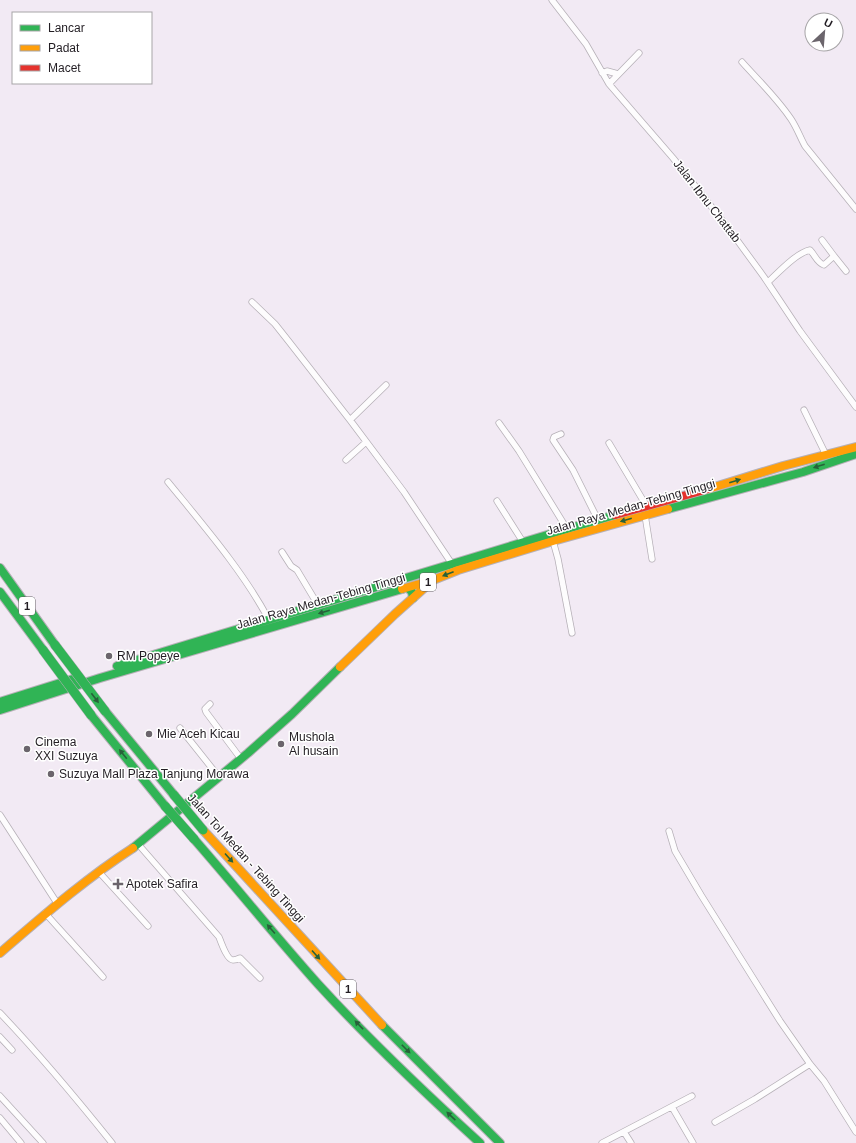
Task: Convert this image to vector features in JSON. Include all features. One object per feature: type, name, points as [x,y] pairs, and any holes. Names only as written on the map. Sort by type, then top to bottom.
[{"type":"main road","name":"Jalan Raya Medan-Tebing Tinggi","points":[[0,702],[318,605],[458,570],[784,466],[826,455],[855,454]]},
{"type":"main road","name":"Jalan Raya Medan-Tebing Tinggi","points":[[0,710],[100,678],[408,588],[452,564],[523,542],[598,520],[646,511],[803,472],[855,454]]},
{"type":"main road","name":"Jalan Tol Medan - Tebing Tinggi","points":[[0,568],[55,645],[105,711],[203,830],[372,1015],[500,1143]]},
{"type":"main road","points":[[0,953],[57,903],[115,859],[138,844],[241,759],[292,714],[413,598],[432,576]]},
{"type":"main road","points":[[408,588],[412,592],[413,598]]},
{"type":"main road","name":"1","points":[[0,592],[91,715],[165,806],[299,961],[408,1076],[480,1143]]},
{"type":"street","name":"Jalan Ibnu Chattab","points":[[552,0],[586,44],[609,84],[673,158],[729,229],[768,282],[800,331],[856,407]]},
{"type":"street","points":[[609,84],[639,53]]},
{"type":"street","points":[[742,62],[790,117],[799,131],[800,138],[805,146],[856,209]]},
{"type":"street","points":[[602,73],[607,71],[618,74]]},
{"type":"street","points":[[822,240],[846,271]]},
{"type":"street","points":[[768,282],[797,256],[808,250],[810,250],[819,262],[824,265],[834,256]]},
{"type":"street","points":[[252,302],[290,343],[350,420],[404,492],[452,564]]},
{"type":"street","points":[[350,420],[386,385]]},
{"type":"street","points":[[804,410],[826,455]]},
{"type":"street","points":[[499,423],[519,451],[567,530]]},
{"type":"street","points":[[561,434],[554,437],[553,440],[573,470],[598,520]]},
{"type":"street","points":[[346,460],[366,442]]},
{"type":"street","points":[[609,444],[646,511],[652,559]]},
{"type":"street","points":[[168,482],[202,524],[253,592],[269,620]]},
{"type":"street","points":[[498,500],[523,542]]},
{"type":"street","points":[[552,541],[558,559],[572,633]]},
{"type":"street","points":[[282,552],[291,566],[297,570],[318,605]]},
{"type":"street","points":[[210,704],[205,709],[206,712],[241,759]]},
{"type":"street","points":[[180,728],[219,777]]},
{"type":"street","points":[[0,814],[57,903]]},
{"type":"street","points":[[669,831],[675,851],[701,895],[780,1021],[810,1064],[824,1081],[856,1132]]},
{"type":"street","points":[[138,844],[219,937],[231,960],[240,958],[260,978]]},
{"type":"street","points":[[99,872],[148,926]]},
{"type":"street","points":[[45,914],[103,977]]},
{"type":"street","points":[[0,1013],[33,1048],[112,1143]]},
{"type":"street","points":[[0,1037],[12,1050]]},
{"type":"street","points":[[715,1122],[755,1099],[810,1064]]},
{"type":"street","points":[[0,1096],[43,1143]]},
{"type":"street","points":[[602,1143],[672,1108],[692,1096]]},
{"type":"street","points":[[672,1108],[693,1143]]},
{"type":"street","points":[[0,1118],[21,1143]]},
{"type":"street","points":[[624,1132],[631,1143]]},
{"type":"traffic: fast","points":[[668,509],[803,472],[856,454]]},
{"type":"traffic: fast","points":[[117,666],[615,515]]},
{"type":"traffic: fast","points":[[0,568],[55,645]]},
{"type":"traffic: fast","points":[[408,588],[412,592],[413,598]]},
{"type":"traffic: fast","points":[[0,710],[100,678],[402,589]]},
{"type":"traffic: fast","points":[[0,592],[43,650]]},
{"type":"traffic: fast","points":[[55,645],[105,711]]},
{"type":"traffic: fast","points":[[43,650],[91,715]]},
{"type":"traffic: fast","points":[[133,848],[248,753],[292,714],[340,667]]},
{"type":"traffic: fast","points":[[0,702],[73,679]]},
{"type":"traffic: fast","points":[[105,711],[174,795]]},
{"type":"traffic: fast","points":[[91,715],[165,806]]},
{"type":"traffic: fast","points":[[174,795],[203,830]]},
{"type":"traffic: fast","points":[[165,806],[194,839]]},
{"type":"traffic: fast","points":[[194,839],[337,1005],[438,1105],[480,1143]]},
{"type":"traffic: fast","points":[[382,1025],[500,1143]]},
{"type":"traffic: slow","points":[[708,489],[783,466],[856,447]]},
{"type":"traffic: slow","points":[[402,589],[553,541],[668,509]]},
{"type":"traffic: slow","points":[[340,667],[432,581]]},
{"type":"traffic: slow","points":[[203,830],[382,1025]]},
{"type":"traffic: slow","points":[[0,953],[81,885],[133,848]]},
{"type":"traffic: jam","points":[[615,515],[708,489]]},
{"type":"place","name":"RM Popeye","points":[[109,656]]},
{"type":"place","name":"Mie Aceh Kicau","points":[[149,734]]},
{"type":"place","name":"Mushola Al husain","points":[[281,744]]},
{"type":"place","name":"Cinema XXI Suzuya","points":[[27,749]]},
{"type":"place","name":"Suzuya Mall Plaza Tanjung Morawa","points":[[51,774]]},
{"type":"place","name":"Apotek Safira","points":[[118,884]]}]
